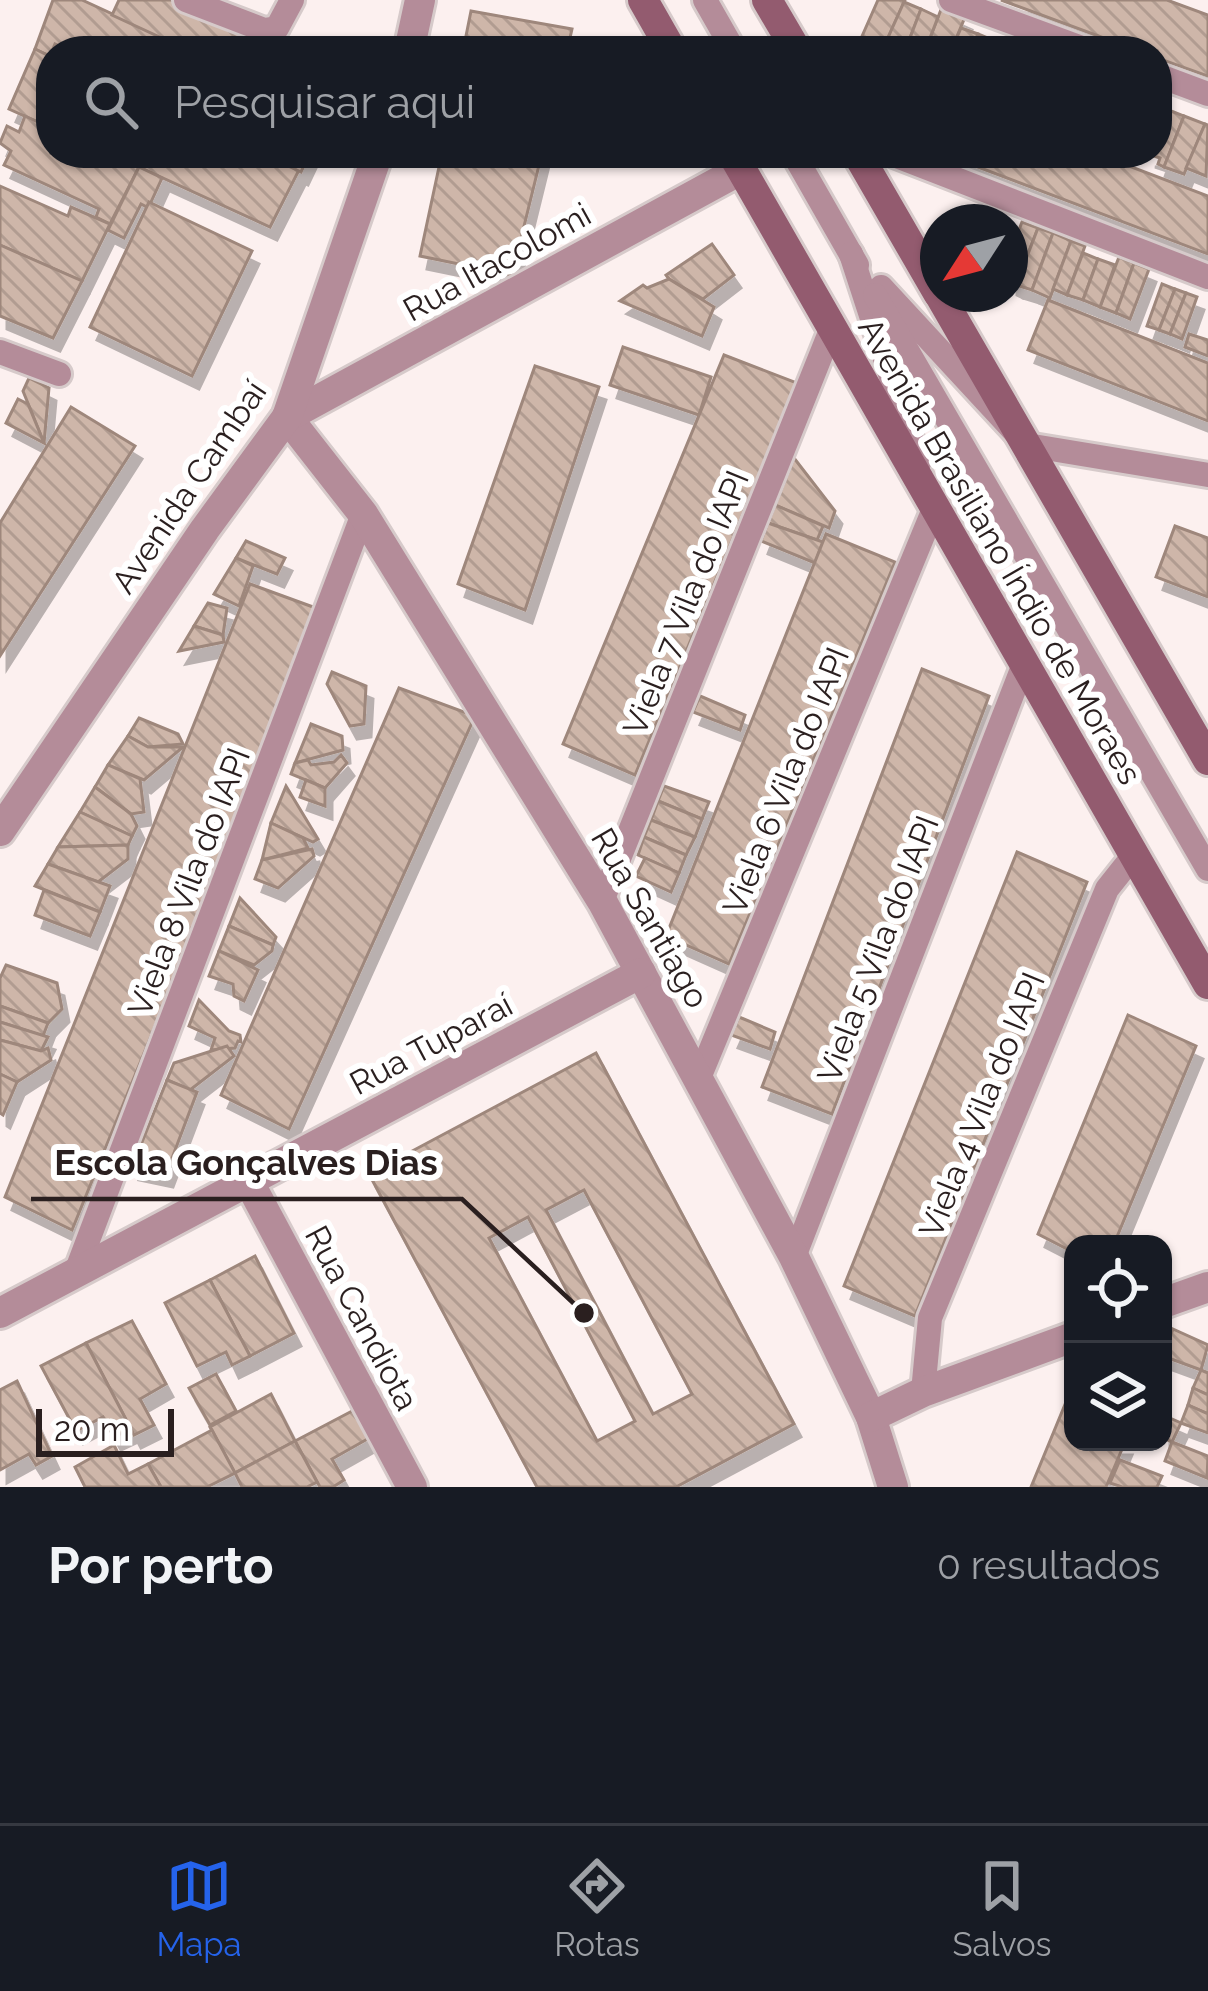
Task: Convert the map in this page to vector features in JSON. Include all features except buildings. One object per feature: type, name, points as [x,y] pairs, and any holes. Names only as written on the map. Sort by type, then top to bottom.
[{"type":"main road","points":[[643,0],[663,36]]},
{"type":"main road","points":[[767,0],[788,36]]},
{"type":"main road","name":"Avenida Brasiliano Índio de Moraes","points":[[741,168],[1208,984]]},
{"type":"main road","points":[[865,168],[920,263]]},
{"type":"main road","points":[[949,312],[1208,760]]},
{"type":"street","points":[[412,36],[420,0]]},
{"type":"street","name":"Avenida Cambaí","points":[[0,831],[287,417],[373,168]]},
{"type":"street","name":"Rua Itacolomi","points":[[287,417],[725,168]]},
{"type":"street","name":"Rua Santiago","points":[[287,417],[363,514],[602,901],[794,1257],[871,1417],[893,1487]]},
{"type":"street","name":"Rua Tuparaí","points":[[0,1313],[641,973]]},
{"type":"street","name":"Rua Candiota","points":[[249,1182],[412,1487]]},
{"type":"street","points":[[1172,1301],[1208,1287]]},
{"type":"street","points":[[871,1417],[923,1392],[1064,1340]]},
{"type":"lane","points":[[186,0],[264,30],[277,28],[292,0]]},
{"type":"lane","points":[[705,0],[725,36]]},
{"type":"lane","points":[[951,0],[1049,36]]},
{"type":"lane","points":[[1172,81],[1208,94]]},
{"type":"lane","points":[[802,168],[1208,869]]},
{"type":"lane","points":[[928,168],[1208,277]]},
{"type":"lane","points":[[851,254],[1027,445],[1208,476]]},
{"type":"lane","points":[[851,254],[934,509]]},
{"type":"lane","name":"Viela 7 Vila do IAPI","points":[[602,901],[830,330]]},
{"type":"lane","points":[[0,352],[59,374]]},
{"type":"lane","name":"Viela 6 Vila do IAPI","points":[[699,1078],[934,509]]},
{"type":"lane","name":"Viela 8 Vila do IAPI","points":[[76,1272],[363,514]]},
{"type":"lane","name":"Viela 5 Vila do IAPI","points":[[794,1257],[1024,664]]},
{"type":"lane","name":"Viela 4 Vila do IAPI","points":[[923,1392],[930,1318],[1107,889],[1134,855]]},
{"type":"place","name":"Escola Gonçalves Dias","points":[[584,1313]]}]
